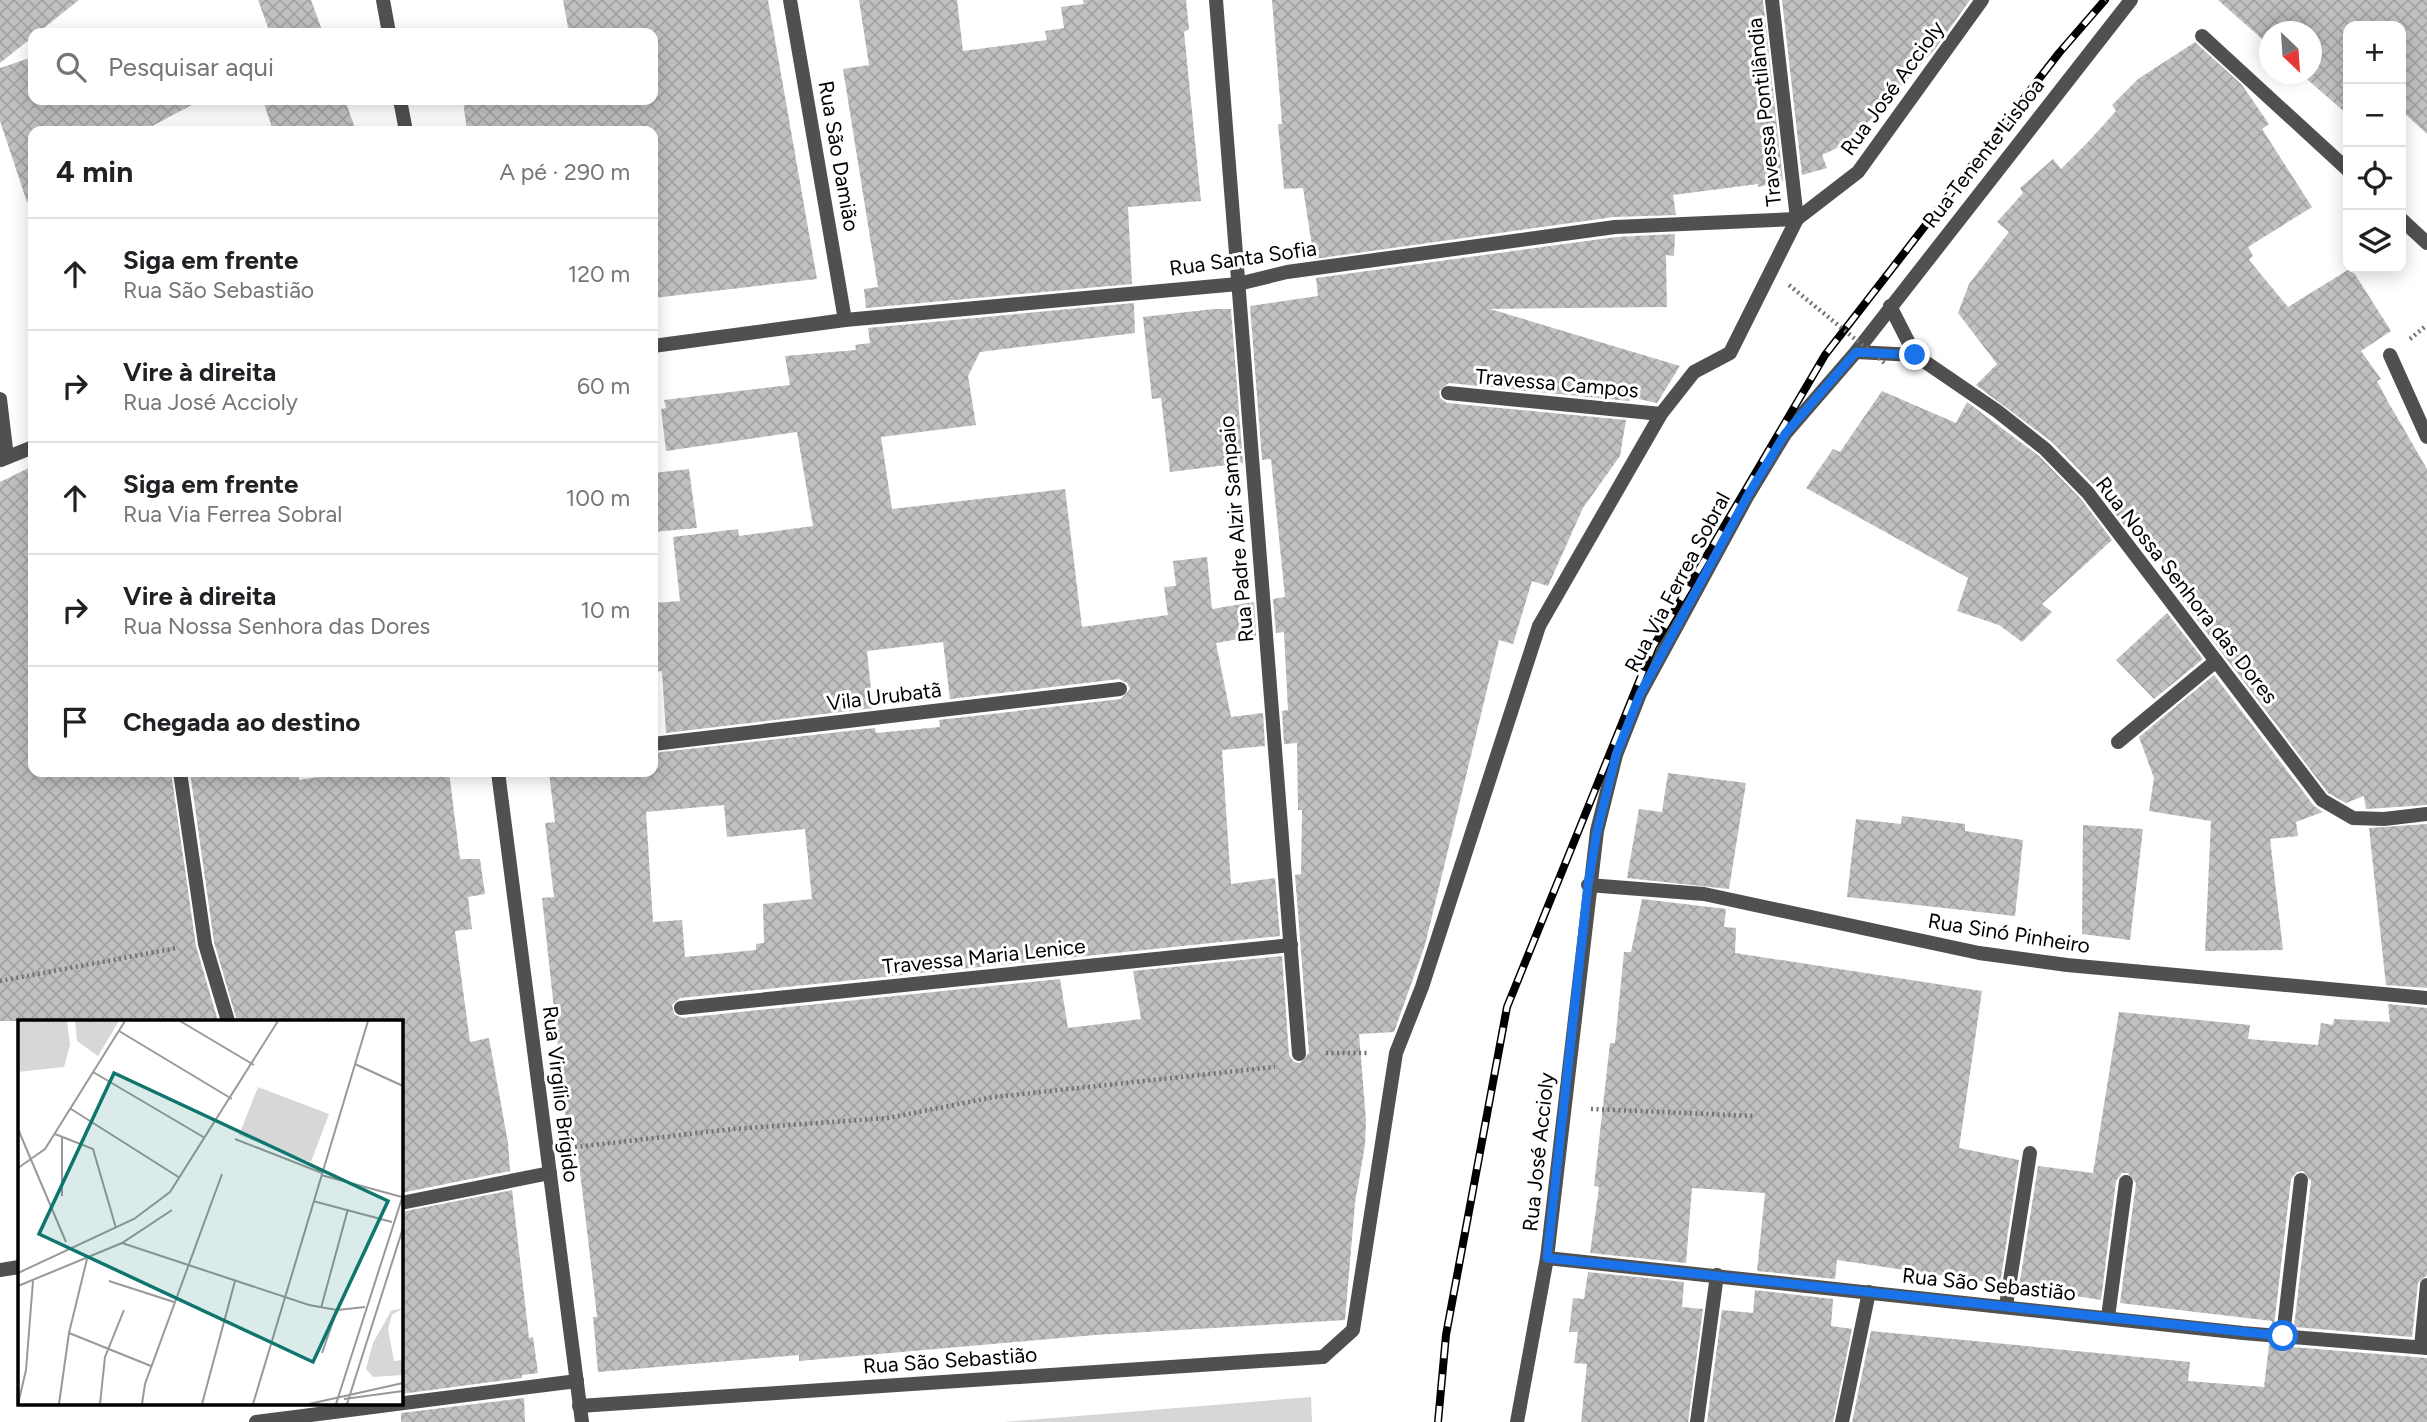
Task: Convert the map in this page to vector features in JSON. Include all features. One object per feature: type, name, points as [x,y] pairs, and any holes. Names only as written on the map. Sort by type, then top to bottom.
[{"type":"street","points":[[383,0],[388,28]]},
{"type":"street","name":"Rua São Damião","points":[[790,0],[845,320]]},
{"type":"street","name":"Rua Padre Alzir Sampaio","points":[[1216,0],[1299,1054]]},
{"type":"street","name":"Travessa Pontilândia","points":[[1772,0],[1797,219]]},
{"type":"street","name":"Rua José Accioly","points":[[1797,219],[1858,172],[1982,0]]},
{"type":"street","name":"Rua Tenente Lisboa","points":[[1870,333],[2130,0]]},
{"type":"street","points":[[2202,36],[2343,165]]},
{"type":"street","points":[[401,105],[404,126]]},
{"type":"street","points":[[1396,1053],[1422,987],[1538,626],[1661,414],[1694,372],[1730,353],[1797,219]]},
{"type":"street","name":"Rua Santa Sofia","points":[[658,345],[845,320],[1237,284],[1287,272],[1615,227],[1797,219]]},
{"type":"street","points":[[2406,224],[2427,243]]},
{"type":"street","name":"Rua Nossa Senhora das Dores","points":[[1890,306],[1915,355],[1997,411],[2045,449],[2079,484],[2322,800],[2353,818],[2384,820],[2427,814]]},
{"type":"street","name":"Rua Via Ferrea Sobral","points":[[1588,885],[1597,831],[1616,755],[1640,694],[1748,495],[1785,434],[1870,333]]},
{"type":"street","points":[[1856,352],[1915,355]]},
{"type":"street","points":[[2390,355],[2427,437]]},
{"type":"street","name":"Travessa Campos","points":[[1448,393],[1661,414]]},
{"type":"street","points":[[0,399],[3,459],[28,449]]},
{"type":"street","points":[[2119,742],[2216,661]]},
{"type":"street","name":"Vila Urubatã","points":[[658,743],[1120,690]]},
{"type":"street","points":[[181,777],[205,944],[228,1020]]},
{"type":"street","name":"Rua Virgílio Brígido","points":[[499,777],[582,1422]]},
{"type":"street","name":"Rua José Accioly","points":[[1517,1422],[1547,1258],[1588,885]]},
{"type":"street","name":"Rua Sinó Pinheiro","points":[[1588,885],[1704,894],[1979,953],[2067,965],[2427,999]]},
{"type":"street","name":"Travessa Maria Lenice","points":[[681,1008],[1291,945]]},
{"type":"street","name":"Rua São Sebastião","points":[[579,1406],[1323,1357],[1353,1330],[1396,1053]]},
{"type":"street","points":[[2006,1306],[2030,1153]]},
{"type":"street","points":[[402,1203],[550,1173]]},
{"type":"street","points":[[2283,1336],[2301,1180]]},
{"type":"street","points":[[2108,1317],[2126,1182]]},
{"type":"street","name":"Rua São Sebastião","points":[[1547,1258],[2283,1336],[2424,1348]]},
{"type":"street","points":[[0,1270],[18,1267]]},
{"type":"street","points":[[1697,1422],[1717,1275]]},
{"type":"street","points":[[2424,1348],[2427,1285]]},
{"type":"street","points":[[1842,1422],[1869,1292]]},
{"type":"street","points":[[402,1403],[577,1381]]},
{"type":"street","points":[[256,1422],[397,1404]]},
{"type":"path","points":[[1789,285],[1886,365]]},
{"type":"path","points":[[0,981],[205,944]]},
{"type":"path","points":[[547,1151],[733,1129],[888,1118],[994,1097],[1282,1066],[1299,1054],[1396,1053]]},
{"type":"path","points":[[1564,1108],[1754,1116]]},
{"type":"shaded area","points":[[1311,1397],[1312,1422],[1004,1422]]},
{"type":"building","points":[[0,0],[79,0],[44,28],[28,28],[28,41],[0,63]]},
{"type":"building","points":[[258,0],[311,0],[321,28],[268,28]]},
{"type":"building","points":[[563,0],[768,0],[817,279],[658,297],[658,126],[466,126],[464,105],[658,105],[658,28],[568,28]]},
{"type":"building","points":[[859,0],[957,0],[963,51],[1047,40],[1045,31],[1064,28],[1061,7],[1084,4],[1083,0],[1186,0],[1189,29],[1184,32],[1201,201],[1128,207],[1132,284],[866,308],[864,289],[878,287],[843,69],[869,65]]},
{"type":"building","points":[[1272,0],[1763,0],[1783,181],[1758,187],[1758,184],[1673,195],[1676,215],[1614,217],[1314,259],[1303,188],[1284,189],[1278,124],[1282,124]]},
{"type":"building","points":[[1782,0],[1970,0],[1935,49],[1850,142],[1822,155],[1827,168],[1802,175]]},
{"type":"building","points":[[2218,0],[2427,0],[2427,134],[2406,115],[2406,21],[2343,21],[2343,111],[2312,84],[2322,84],[2322,21],[2259,21],[2259,36]]},
{"type":"building","points":[[2195,42],[2242,85],[2269,124],[2262,129],[2312,207],[2248,247],[2253,256],[2249,260],[2288,307],[2343,273],[2354,273],[2391,331],[2361,351],[2381,379],[2377,381],[2427,469],[2427,805],[2366,809],[2364,796],[2346,803],[2328,793],[2182,600],[2189,593],[2131,524],[2126,528],[2095,486],[2052,442],[1976,385],[1997,364],[1958,313],[1969,284],[2009,232],[1997,222],[2023,193],[2020,188],[2053,159],[2061,169],[2089,141],[2116,111],[2112,105],[2138,79]]},
{"type":"building","points":[[28,59],[28,105],[192,105],[152,126],[28,126],[27,202],[0,121],[0,68]]},
{"type":"building","points":[[265,105],[347,105],[354,126],[271,126]]},
{"type":"building","points":[[1675,234],[1674,256],[1666,255],[1667,307],[1490,309],[1680,366],[1657,403],[1630,397],[1629,401],[1449,383],[1439,391],[1440,398],[1447,403],[1626,420],[1620,456],[1583,508],[1548,586],[1532,581],[1513,644],[1499,640],[1425,945],[1394,1032],[1359,1034],[1366,1120],[1365,1145],[1355,1203],[1345,1320],[1095,1335],[799,1361],[799,1355],[598,1372],[593,1317],[597,1317],[592,1273],[576,1138],[568,1139],[542,898],[554,897],[545,823],[555,822],[550,777],[658,777],[658,752],[875,728],[876,733],[940,727],[939,720],[1121,699],[1130,689],[1127,683],[1119,679],[950,699],[943,642],[867,651],[873,708],[666,733],[662,671],[658,671],[658,603],[680,601],[673,537],[738,529],[739,536],[813,526],[797,432],[666,451],[661,409],[666,408],[664,400],[790,385],[785,356],[856,350],[855,345],[870,343],[868,328],[1134,303],[1135,333],[980,352],[968,376],[976,425],[881,437],[892,509],[1065,489],[1082,627],[1168,615],[1164,587],[1176,586],[1173,561],[1207,557],[1212,609],[1254,602],[1256,636],[1216,643],[1231,717],[1263,713],[1265,746],[1222,750],[1231,884],[1275,878],[1280,936],[680,998],[672,1005],[674,1014],[682,1018],[1060,979],[1068,1028],[1141,1019],[1133,971],[1282,956],[1289,1055],[1294,1062],[1300,1063],[1309,1053],[1295,875],[1301,874],[1302,810],[1298,810],[1297,743],[1284,744],[1282,711],[1288,710],[1284,632],[1276,633],[1273,599],[1285,597],[1271,459],[1262,460],[1250,306],[1318,296],[1316,278],[1616,237]],"holes":[[[724,805],[727,837],[805,829],[812,899],[763,904],[764,943],[756,944],[756,950],[685,957],[682,920],[653,922],[646,812]]]},
{"type":"building","points":[[1231,309],[1243,463],[1170,472],[1161,398],[1152,399],[1143,317]]},
{"type":"building","points":[[1882,391],[1956,423],[1967,402],[2039,456],[2081,499],[2112,540],[2042,604],[2052,612],[2022,642],[1999,625],[1957,611],[1968,578],[1806,488],[1833,449],[1840,452]]},
{"type":"building","points":[[28,468],[28,777],[172,777],[196,946],[218,1020],[0,1021],[0,482]]},
{"type":"building","points":[[689,469],[697,528],[658,532],[658,472]]},
{"type":"building","points":[[2167,613],[2203,659],[2154,699],[2116,660]]},
{"type":"building","points":[[2214,675],[2314,806],[2323,812],[2296,822],[2298,836],[2270,839],[2283,950],[2205,951],[2211,821],[2149,811],[2154,778],[2139,737]]},
{"type":"building","points":[[1668,773],[1746,783],[1729,889],[1627,878],[1639,809],[1662,812]]},
{"type":"building","points":[[191,777],[299,777],[299,780],[320,777],[450,777],[460,859],[480,859],[485,894],[468,897],[472,929],[455,931],[470,1042],[489,1038],[508,1143],[510,1171],[402,1193],[402,1020],[237,1020],[214,942]]},
{"type":"building","points":[[1902,816],[1965,824],[1965,831],[2023,840],[2015,916],[1847,897],[1856,819],[1901,824]]},
{"type":"building","points":[[2427,824],[2427,988],[2386,985],[2369,828]]},
{"type":"building","points":[[2083,825],[2143,829],[2130,940],[2082,934]]},
{"type":"building","points":[[1642,899],[1726,909],[1724,927],[1736,928],[1735,953],[1982,991],[1959,1148],[2019,1160],[2000,1284],[1837,1260],[1835,1279],[1757,1271],[1765,1193],[1692,1188],[1686,1263],[1590,1253],[1599,1187],[1594,1186],[1610,1043],[1615,1043],[1624,952],[1631,952]]},
{"type":"building","points":[[2388,1004],[2427,1008],[2427,1275],[2418,1283],[2412,1337],[2294,1327],[2311,1181],[2303,1171],[2297,1172],[2291,1179],[2274,1326],[2271,1326],[2272,1321],[2120,1303],[2136,1183],[2128,1173],[2122,1173],[2116,1181],[2101,1300],[2019,1287],[2038,1166],[2093,1173],[2119,1012],[2250,1025],[2248,1039],[2318,1045],[2321,1023],[2333,1025],[2334,1019],[2390,1022]]},
{"type":"building","points":[[512,1190],[529,1338],[533,1337],[538,1373],[522,1375],[522,1378],[402,1394],[402,1212]]},
{"type":"building","points":[[1588,1272],[1684,1282],[1682,1307],[1703,1309],[1688,1422],[1581,1422],[1587,1364],[1574,1363],[1578,1332],[1569,1332],[1573,1298],[1584,1299]]},
{"type":"building","points":[[1755,1290],[1833,1299],[1831,1326],[1852,1329],[1833,1422],[1707,1422],[1722,1310],[1753,1313]]},
{"type":"building","points":[[1871,1331],[2190,1362],[2188,1381],[2264,1387],[2269,1345],[2427,1358],[2427,1422],[1852,1422]]},
{"type":"building","points":[[524,1398],[525,1422],[401,1422],[401,1413]]},
{"type":"railway","points":[[1438,1422],[1446,1335],[1507,1007],[1653,647],[1825,355],[2059,53],[2105,0]]},
{"type":"route","points":[[1915,355],[1856,352],[1785,434],[1748,495],[1640,694],[1616,755],[1597,831],[1588,885],[1547,1258],[2283,1336]]}]
